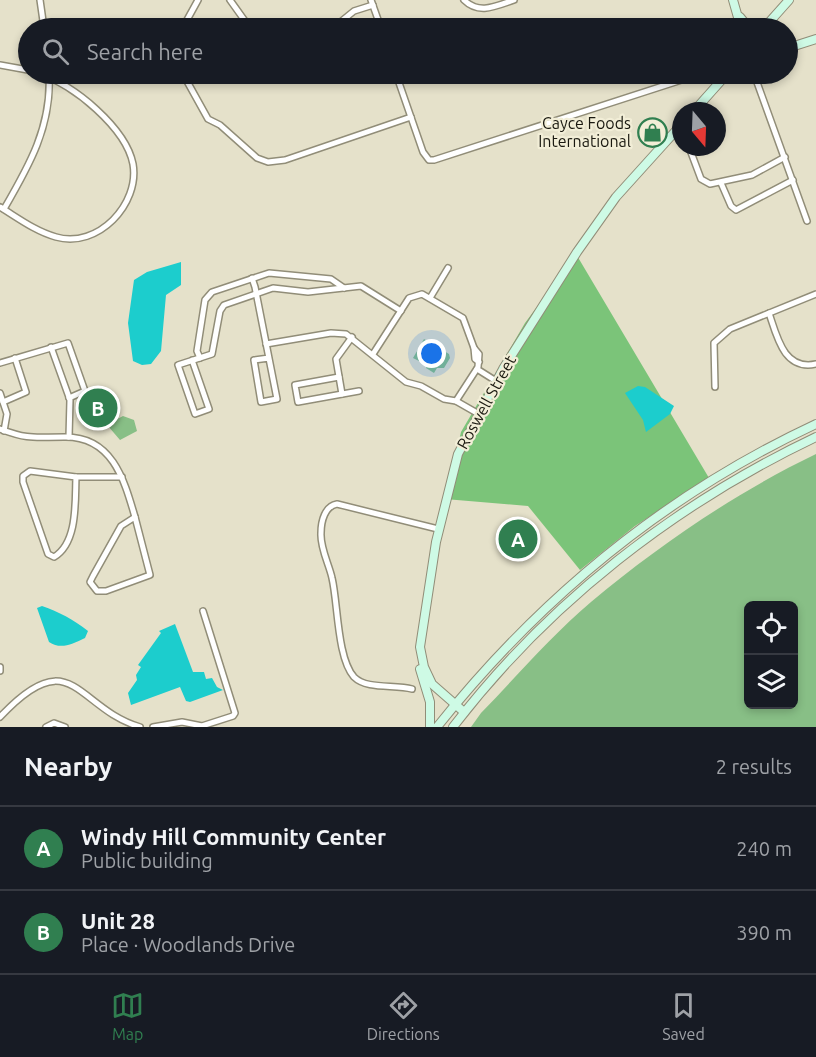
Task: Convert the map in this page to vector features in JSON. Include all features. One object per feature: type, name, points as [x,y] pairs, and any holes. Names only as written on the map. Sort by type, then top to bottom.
[{"type":"main road","points":[[733,0],[738,18]]},
{"type":"main road","points":[[776,17],[789,0]]},
{"type":"main road","points":[[737,13],[741,18]]},
{"type":"main road","points":[[798,45],[816,39]]},
{"type":"main road","points":[[701,102],[716,84]]},
{"type":"main road","name":"Roswell Street","points":[[464,712],[432,684],[424,667],[420,647],[438,529],[458,454],[477,413],[496,381],[606,211],[672,137]]},
{"type":"main road","points":[[437,727],[529,622],[628,535],[728,469],[816,424]]},
{"type":"main road","points":[[453,727],[541,628],[626,554],[714,492],[816,437]]},
{"type":"main road","points":[[420,647],[418,661],[430,702],[430,727]]},
{"type":"street","points":[[40,0],[43,18]]},
{"type":"street","points":[[188,18],[198,0]]},
{"type":"street","points":[[230,0],[243,18]]},
{"type":"street","points":[[464,0],[469,5],[482,9],[514,0]]},
{"type":"street","points":[[345,18],[354,11],[372,3],[377,18]]},
{"type":"street","points":[[0,65],[18,68]]},
{"type":"street","points":[[49,84],[48,104],[42,135],[32,160],[2,208],[40,231],[70,239],[85,237],[111,222],[129,197],[133,182],[133,163],[121,140],[101,114],[61,84]]},
{"type":"street","points":[[189,84],[208,119],[220,125],[251,153],[268,162],[285,160],[411,117]]},
{"type":"street","points":[[399,84],[429,160],[438,159],[659,84]]},
{"type":"street","points":[[759,84],[807,221]]},
{"type":"street","points":[[692,156],[701,178],[710,184],[752,175],[785,157]]},
{"type":"street","points":[[721,183],[731,206],[736,210],[793,180]]},
{"type":"street","points":[[430,298],[448,268]]},
{"type":"street","points":[[200,358],[197,351],[207,296],[269,273],[331,279],[345,288]]},
{"type":"street","points":[[252,278],[256,294],[269,358],[277,399],[261,402],[254,360],[269,358]]},
{"type":"street","points":[[192,360],[209,409],[195,414],[178,365],[192,360],[212,354],[221,308],[273,288],[308,292],[361,286],[401,311]]},
{"type":"street","points":[[373,354],[414,295],[422,294],[430,298],[463,318],[474,348],[474,357],[479,362],[477,369],[456,401]]},
{"type":"street","points":[[716,387],[714,343],[730,329],[816,294]]},
{"type":"street","points":[[770,313],[780,344],[789,358],[801,365],[816,364]]},
{"type":"street","points":[[266,344],[341,333],[352,337],[406,382],[421,386],[444,399],[456,401],[477,413]]},
{"type":"street","points":[[342,394],[337,356],[352,337]]},
{"type":"street","points":[[0,363],[68,343],[85,391],[69,398]]},
{"type":"street","points":[[51,347],[69,398],[71,415],[69,437]]},
{"type":"street","points":[[3,402],[26,392],[15,358]]},
{"type":"street","points":[[477,369],[496,381]]},
{"type":"street","points":[[339,377],[295,385],[298,402],[359,391]]},
{"type":"street","points":[[0,393],[7,414],[2,430],[24,438],[85,439],[104,450],[115,462],[135,517],[150,575],[106,591],[97,591],[90,582],[93,576],[121,526],[135,517]]},
{"type":"street","points":[[76,477],[72,528],[60,552],[51,556],[23,482],[23,476],[30,471],[76,477],[122,477]]},
{"type":"street","points":[[412,689],[393,684],[360,682],[351,672],[344,657],[334,587],[321,532],[327,510],[330,506],[338,504],[438,529]]},
{"type":"street","points":[[153,727],[208,726],[233,716],[236,711],[203,611]]},
{"type":"street","points":[[0,717],[40,685],[58,682],[78,687],[112,716],[140,727]]},
{"type":"street","points":[[46,727],[57,723],[65,727]]},
{"type":"green space","points":[[576,254],[709,478],[635,526],[580,570],[528,506],[445,499],[461,432],[525,323]]},
{"type":"green space","points":[[424,339],[449,354],[450,358],[444,368],[437,368],[434,373],[426,368],[427,360],[422,357],[419,361],[413,358]]},
{"type":"green space","points":[[123,416],[134,420],[137,431],[120,440],[108,426],[104,426]]},
{"type":"green space","points":[[816,454],[816,727],[471,727],[481,713],[535,656],[591,602],[671,540],[757,485]]},
{"type":"water","points":[[181,262],[181,285],[166,295],[161,351],[151,364],[142,365],[133,361],[128,323],[134,280],[147,272]]},
{"type":"water","points":[[638,386],[645,387],[674,406],[670,414],[646,432],[643,420],[625,393]]},
{"type":"water","points":[[42,606],[66,616],[88,631],[85,638],[62,646],[49,642],[37,608]]},
{"type":"water","points":[[175,624],[193,672],[204,672],[206,679],[212,678],[217,687],[223,690],[190,702],[186,701],[180,687],[131,705],[128,693],[137,680],[136,675],[141,667],[138,665],[161,633],[159,631]]},
{"type":"place","name":"Cayce Foods International","points":[[652,132]]},
{"type":"place","name":"Unit 28","points":[[98,408]]},
{"type":"place","name":"Windy Hill Community Center","points":[[518,539]]}]
